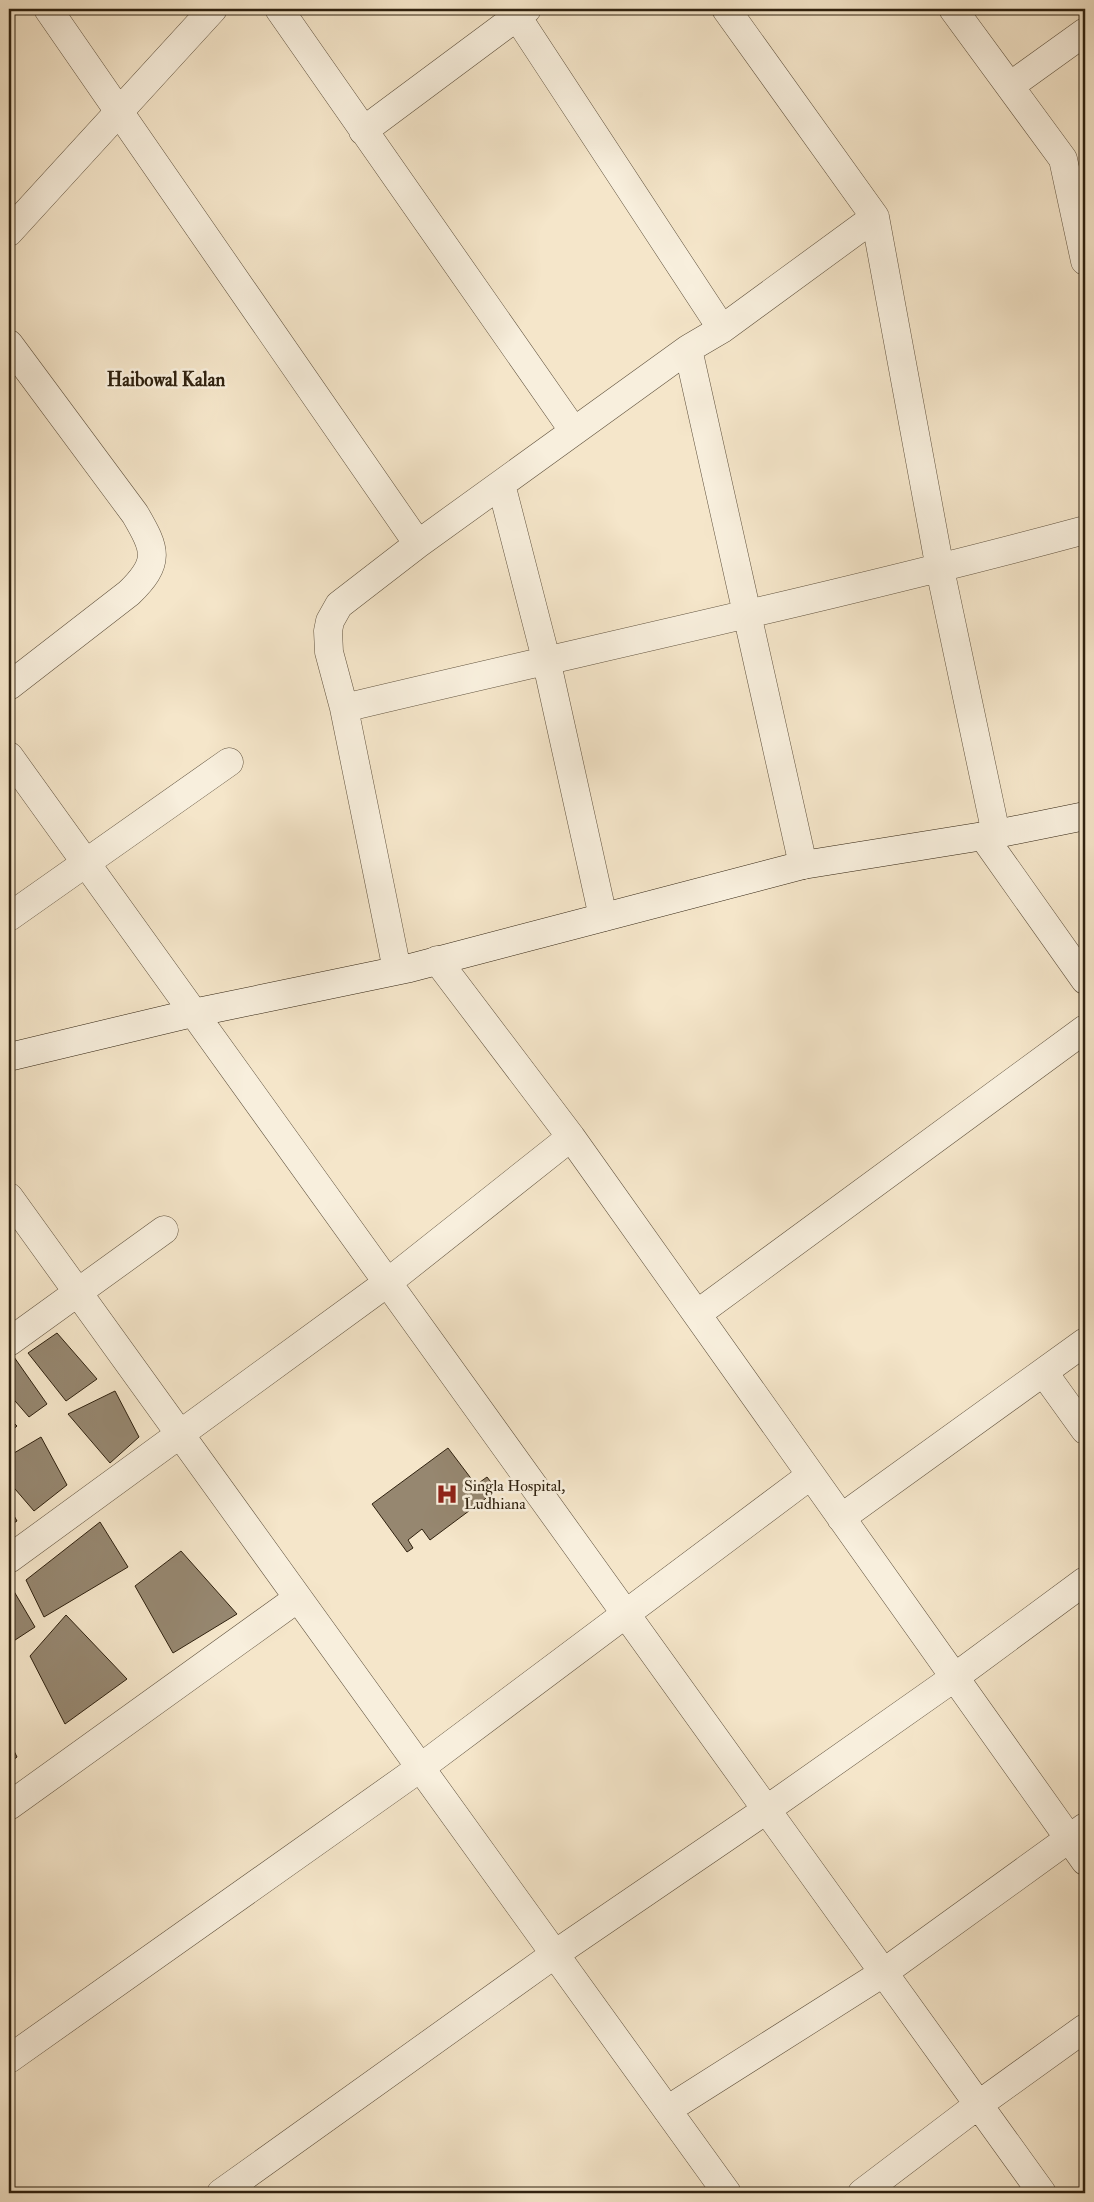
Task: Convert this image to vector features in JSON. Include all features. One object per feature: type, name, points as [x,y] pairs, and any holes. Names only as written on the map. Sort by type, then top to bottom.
[{"type":"street","points":[[48,9],[418,544]]},
{"type":"street","points":[[9,232],[213,9]]},
{"type":"street","points":[[279,9],[573,430]]},
{"type":"street","points":[[726,9],[875,217],[989,835],[1085,980]]},
{"type":"street","points":[[953,9],[1063,159],[1085,260]]},
{"type":"street","points":[[363,131],[519,11],[722,329]]},
{"type":"street","points":[[1010,86],[1085,32]]},
{"type":"street","points":[[397,970],[344,708],[329,652],[328,631],[330,621],[339,605],[418,544],[573,430],[688,349],[722,329],[875,217]]},
{"type":"street","points":[[9,344],[135,514],[153,549],[149,569],[143,580],[9,686]]},
{"type":"street","points":[[688,349],[803,865]]},
{"type":"street","points":[[501,484],[546,659],[603,917]]},
{"type":"street","points":[[344,708],[546,659],[940,569],[1085,530]]},
{"type":"street","points":[[9,756],[1042,2193]]},
{"type":"street","points":[[9,918],[229,762]]},
{"type":"street","points":[[9,1057],[193,1013],[397,970],[803,865],[989,835],[1085,816]]},
{"type":"street","points":[[437,960],[571,1137],[955,1677],[1077,1832],[1085,1861]]},
{"type":"street","points":[[696,1314],[1085,1029]]},
{"type":"street","points":[[9,1558],[387,1283],[571,1137]]},
{"type":"street","points":[[9,1197],[727,2193]]},
{"type":"street","points":[[9,1342],[164,1230]]},
{"type":"street","points":[[841,1518],[1085,1342]]},
{"type":"street","points":[[1044,1373],[1085,1430]]},
{"type":"street","points":[[9,2059],[420,1768],[811,1475]]},
{"type":"street","points":[[221,2193],[555,1954],[766,1810],[955,1677],[1085,1581]]},
{"type":"street","points":[[9,1806],[298,1598]]},
{"type":"street","points":[[667,2110],[883,1973],[1077,1832]]},
{"type":"street","points":[[862,2193],[978,2105],[1085,2028]]},
{"type":"building","points":[[57,1333],[97,1379],[66,1401],[28,1353]]},
{"type":"building","points":[[14,1357],[47,1404],[29,1417],[9,1394],[9,1362]]},
{"type":"building","points":[[115,1391],[139,1437],[110,1463],[68,1414]]},
{"type":"building","points":[[9,1418],[17,1426],[9,1433]]},
{"type":"building","points":[[41,1437],[67,1485],[34,1511],[9,1482],[9,1456]]},
{"type":"building","points":[[448,1448],[476,1485],[487,1477],[497,1490],[430,1540],[422,1529],[408,1540],[413,1548],[407,1552],[372,1504]]},
{"type":"building","points":[[9,1507],[17,1521],[9,1526]]},
{"type":"building","points":[[100,1522],[128,1567],[44,1617],[26,1580]]},
{"type":"building","points":[[181,1551],[237,1614],[173,1653],[135,1586]]},
{"type":"building","points":[[12,1588],[35,1627],[9,1644],[9,1590]]},
{"type":"building","points":[[66,1615],[127,1679],[65,1724],[30,1656]]},
{"type":"building","points":[[9,1741],[17,1757],[9,1763]]},
{"type":"place","name":"Singla Hospital, Ludhiana","points":[[447,1494]]},
{"type":"district","name":"Haibowal Kalan","points":[[166,379]]}]
